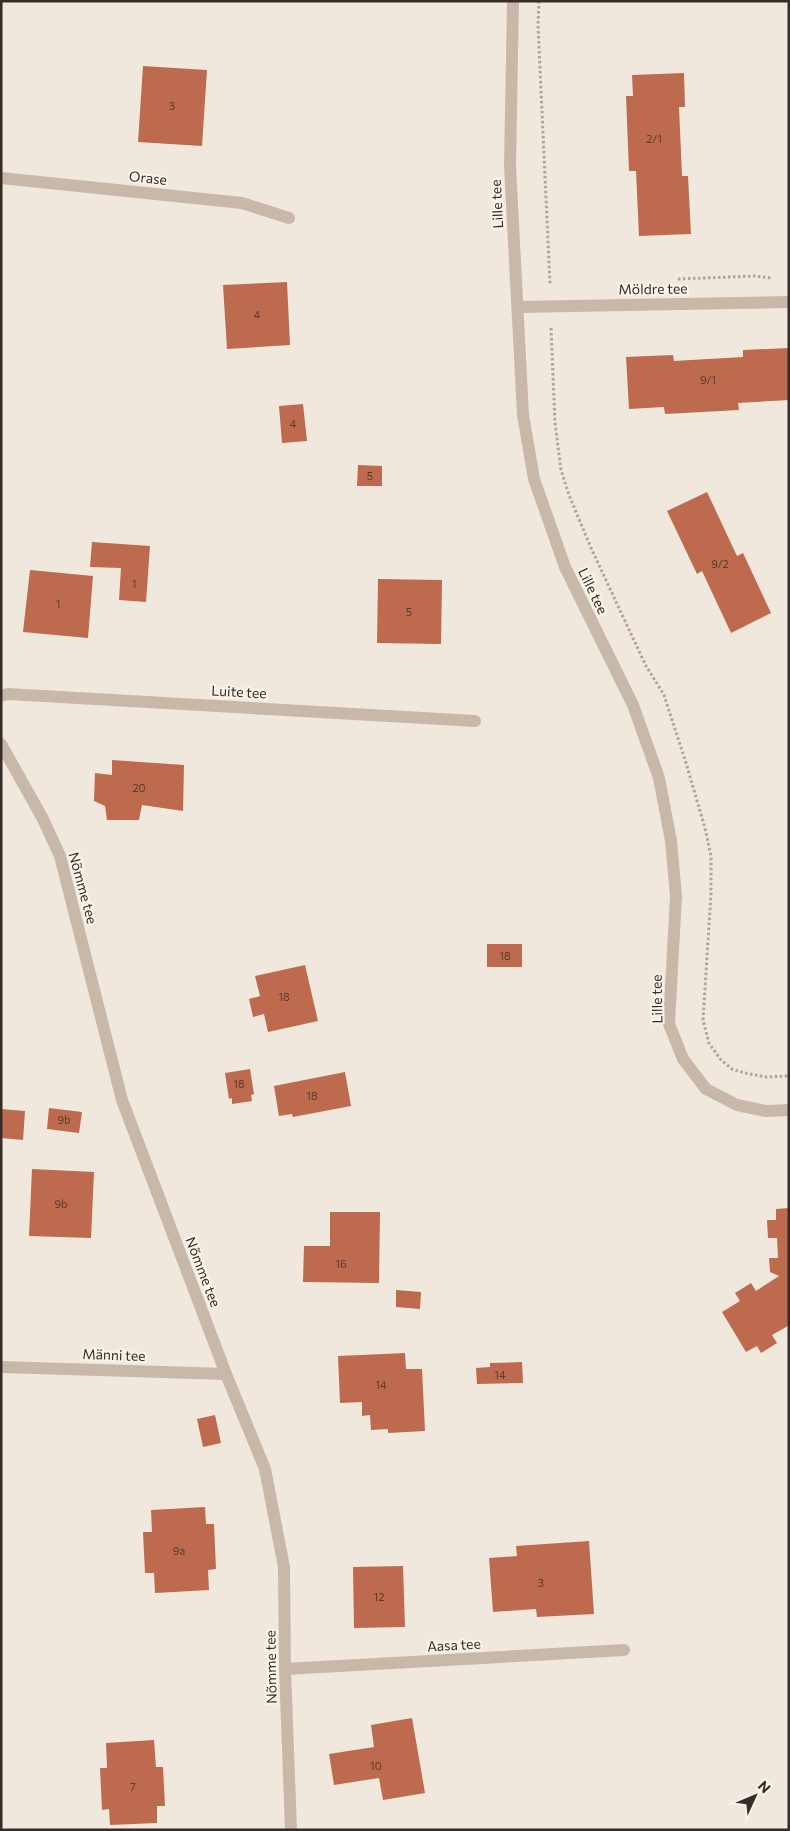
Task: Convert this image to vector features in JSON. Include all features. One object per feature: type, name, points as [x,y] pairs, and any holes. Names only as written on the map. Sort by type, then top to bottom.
[{"type":"street","name":"Lille tee","points":[[513,1],[510,166],[523,415],[534,479],[565,567],[633,705],[659,778],[671,841],[676,896],[669,1024],[683,1060],[706,1089],[737,1105],[766,1111],[789,1110]]},
{"type":"street","name":"Orase","points":[[1,178],[242,203],[288,218]]},
{"type":"street","name":"Möldre tee","points":[[518,307],[789,302]]},
{"type":"street","name":"Luite tee","points":[[1,696],[18,694],[475,720]]},
{"type":"street","name":"Nõmme tee","points":[[1,744],[43,819],[60,856],[122,1100],[226,1374],[265,1469],[284,1567],[285,1669],[291,1830]]},
{"type":"street","name":"Männi tee","points":[[1,1367],[226,1374]]},
{"type":"street","name":"Aasa tee","points":[[285,1669],[624,1650]]},
{"type":"path","points":[[539,1],[538,25],[551,306]]},
{"type":"building","points":[[143,66],[207,70],[202,146],[138,142]]},
{"type":"building","points":[[684,73],[685,107],[679,107],[682,176],[688,176],[691,234],[639,236],[636,171],[629,171],[626,96],[633,96],[632,75]]},
{"type":"building","points":[[287,282],[290,345],[227,349],[223,285]]},
{"type":"building","points":[[789,348],[789,400],[738,403],[739,410],[665,414],[664,407],[629,409],[626,357],[673,355],[674,361],[743,357],[743,350]]},
{"type":"building","points":[[303,404],[307,441],[282,443],[279,406]]},
{"type":"building","points":[[358,465],[382,466],[382,486],[357,486]]},
{"type":"building","points":[[707,492],[737,556],[743,553],[771,613],[731,633],[702,571],[697,574],[667,511]]},
{"type":"building","points":[[92,542],[150,546],[146,602],[119,600],[121,568],[90,567]]},
{"type":"building","points":[[30,570],[93,576],[88,638],[23,632]]},
{"type":"building","points":[[378,579],[442,580],[441,644],[377,643]]},
{"type":"building","points":[[112,760],[184,765],[183,811],[142,805],[139,820],[107,820],[105,806],[94,801],[95,773],[112,775]]},
{"type":"building","points":[[487,944],[522,944],[522,967],[487,967]]},
{"type":"building","points":[[305,965],[318,1021],[268,1032],[264,1014],[253,1017],[249,999],[260,996],[255,976]]},
{"type":"building","points":[[250,1069],[254,1094],[251,1095],[252,1101],[232,1104],[232,1098],[229,1099],[225,1073]]},
{"type":"building","points":[[345,1072],[351,1106],[293,1117],[292,1114],[279,1116],[274,1086]]},
{"type":"building","points":[[49,1108],[82,1112],[79,1133],[47,1129]]},
{"type":"building","points":[[1,1109],[25,1111],[23,1140],[1,1138]]},
{"type":"building","points":[[32,1169],[94,1172],[91,1238],[29,1236]]},
{"type":"building","points":[[789,1208],[789,1327],[772,1335],[777,1343],[761,1353],[757,1346],[746,1352],[722,1312],[740,1301],[735,1293],[751,1283],[756,1291],[779,1276],[770,1272],[769,1258],[778,1258],[777,1238],[768,1238],[767,1220],[776,1220],[776,1209]]},
{"type":"building","points":[[330,1212],[380,1212],[379,1283],[303,1282],[304,1246],[330,1246]]},
{"type":"building","points":[[396,1290],[421,1292],[420,1309],[396,1307]]},
{"type":"building","points":[[405,1353],[406,1369],[422,1369],[425,1431],[388,1433],[388,1429],[371,1430],[370,1415],[362,1416],[362,1402],[340,1403],[338,1356]]},
{"type":"building","points":[[522,1362],[523,1383],[477,1384],[476,1368],[490,1367],[490,1363]]},
{"type":"building","points":[[215,1415],[221,1443],[203,1447],[197,1419]]},
{"type":"building","points":[[205,1507],[206,1524],[214,1524],[216,1569],[208,1570],[209,1590],[155,1593],[154,1573],[145,1573],[143,1532],[152,1532],[151,1510]]},
{"type":"building","points":[[589,1541],[594,1614],[537,1617],[536,1609],[493,1612],[489,1558],[517,1556],[516,1546]]},
{"type":"building","points":[[403,1566],[405,1627],[354,1628],[353,1567]]},
{"type":"building","points":[[412,1718],[425,1793],[383,1800],[379,1778],[334,1785],[329,1754],[374,1747],[371,1725]]},
{"type":"building","points":[[154,1740],[156,1767],[163,1767],[165,1806],[157,1806],[157,1823],[110,1825],[109,1809],[102,1810],[100,1768],[107,1768],[106,1743]]}]
